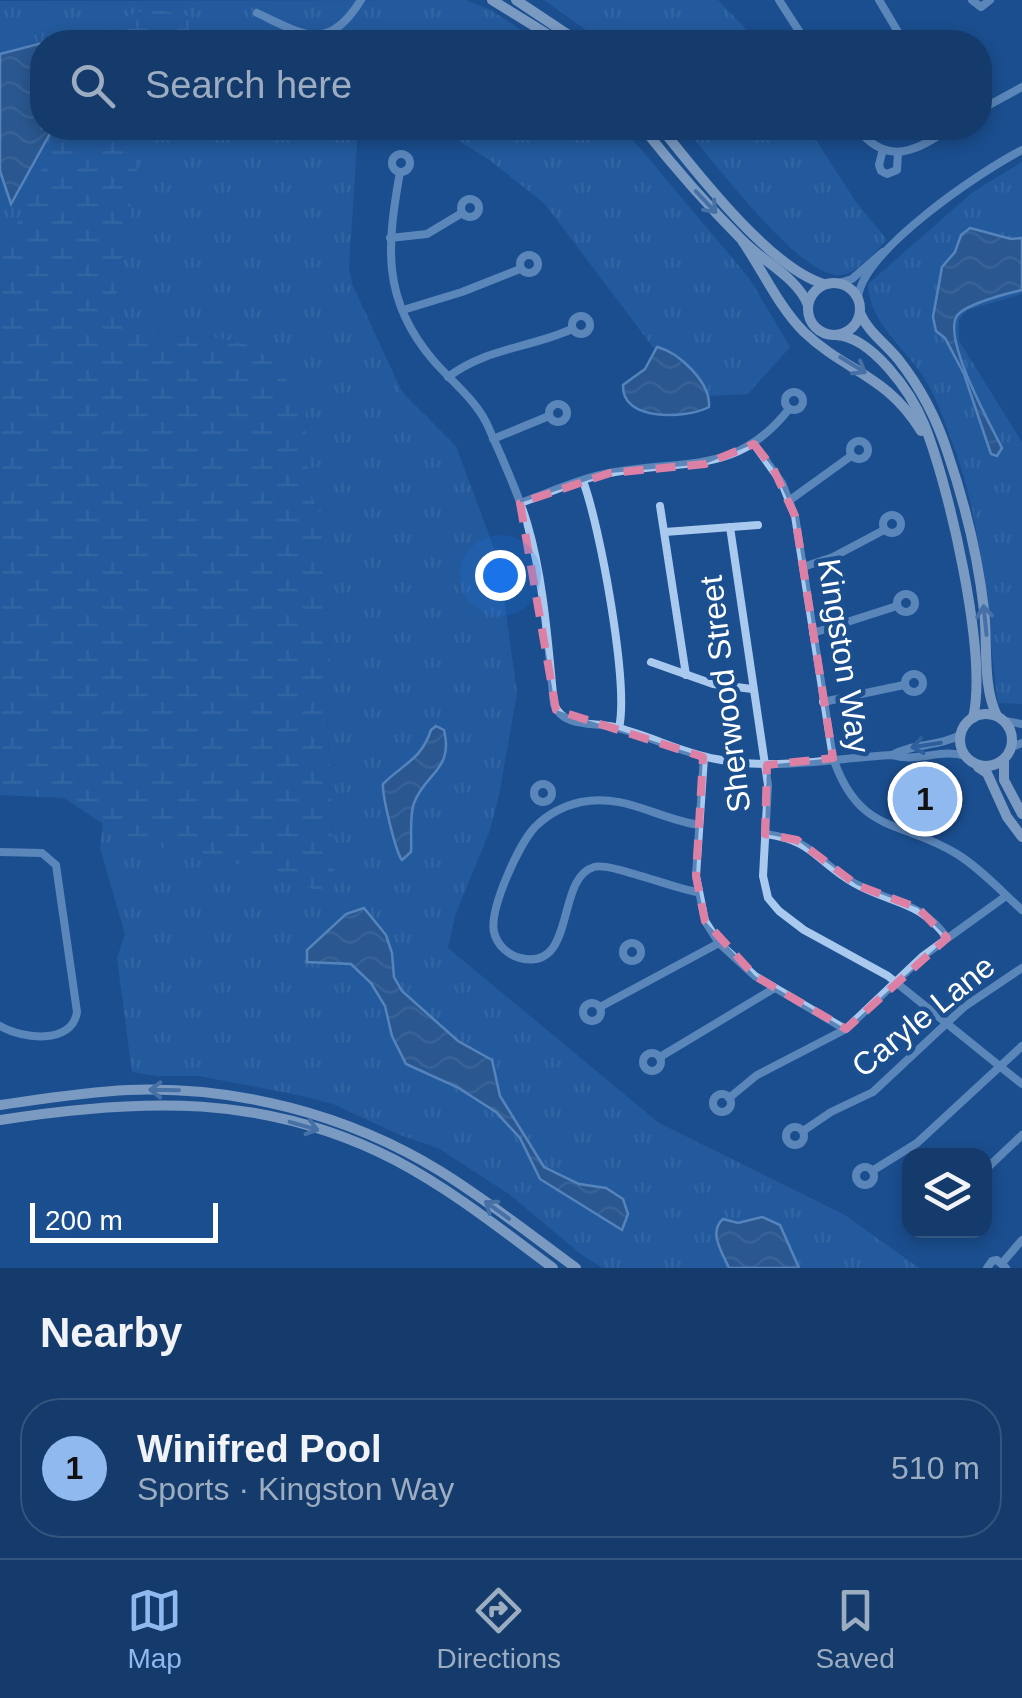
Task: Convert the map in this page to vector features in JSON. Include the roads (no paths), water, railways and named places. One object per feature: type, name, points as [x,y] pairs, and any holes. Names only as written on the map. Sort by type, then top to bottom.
[{"type":"main road","points":[[492,0],[541,30]]},
{"type":"main road","points":[[516,0],[561,30]]},
{"type":"main road","points":[[653,140],[743,242],[796,286],[808,306],[812,323],[826,334],[860,340],[908,395],[922,420],[956,529],[966,587],[973,649],[973,718],[960,735],[969,760],[987,774],[1007,817],[1022,837]]},
{"type":"main road","points":[[672,140],[750,231],[796,270],[824,284],[847,286],[858,298],[860,313],[870,331],[894,354],[922,394],[948,454],[979,576],[990,696],[1017,745],[1004,760],[989,767],[969,760]]},
{"type":"main road","points":[[743,242],[804,331],[897,398],[934,454]]},
{"type":"main road","points":[[808,306],[811,296],[824,284]]},
{"type":"main road","points":[[836,334],[849,330],[860,313]]},
{"type":"main road","points":[[973,718],[988,714],[1001,718]]},
{"type":"main road","points":[[1004,760],[1004,780],[1022,814]]},
{"type":"main road","points":[[0,1106],[125,1090],[218,1094],[320,1116],[398,1148],[472,1192],[576,1268]]},
{"type":"main road","points":[[201,1106],[208,1096],[218,1094]]},
{"type":"main road","points":[[0,1120],[125,1104],[201,1106],[259,1114],[313,1128],[394,1160],[467,1205],[553,1268]]},
{"type":"street","points":[[336,30],[352,14],[357,0]]},
{"type":"street","points":[[779,0],[798,30]]},
{"type":"street","points":[[879,0],[897,30]]},
{"type":"street","points":[[972,0],[981,7],[990,0]]},
{"type":"street","points":[[258,14],[294,30]]},
{"type":"street","points":[[992,103],[1022,86]]},
{"type":"street","points":[[868,140],[898,152],[916,149],[931,140]]},
{"type":"street","points":[[884,149],[879,165],[887,174],[897,170],[898,152]]},
{"type":"street","points":[[838,283],[852,279],[955,192],[1022,150]]},
{"type":"street","points":[[400,172],[390,238],[390,270],[402,310],[424,350],[482,414],[520,502],[534,557],[556,710],[572,721],[618,728],[704,757],[764,764],[892,755],[913,759],[952,752],[969,760]]},
{"type":"street","points":[[390,238],[427,234],[462,213]]},
{"type":"street","points":[[858,298],[861,285],[890,247]]},
{"type":"street","points":[[402,310],[520,269]]},
{"type":"street","points":[[448,377],[490,352],[572,330]]},
{"type":"street","points":[[520,502],[619,471],[717,462],[754,444],[789,409]]},
{"type":"street","points":[[493,439],[549,416]]},
{"type":"street","name":"Kingston Way","points":[[754,444],[773,468],[790,500],[833,758],[850,794],[874,818],[959,855],[1022,910]]},
{"type":"street","points":[[790,500],[852,456]]},
{"type":"street","points":[[583,481],[594,516],[611,619],[621,699],[618,728]]},
{"type":"street","points":[[660,506],[686,675]]},
{"type":"street","points":[[665,532],[758,524]]},
{"type":"street","name":"Sherwood Street","points":[[730,528],[768,792],[764,884],[772,904],[804,930],[896,981],[1022,1084]]},
{"type":"street","points":[[804,567],[833,557],[884,530]]},
{"type":"street","points":[[813,634],[898,606]]},
{"type":"street","points":[[651,662],[728,687],[752,689]]},
{"type":"street","points":[[823,702],[904,685]]},
{"type":"street","points":[[1001,718],[1022,724]]},
{"type":"street","points":[[892,755],[904,748],[960,735]]},
{"type":"street","points":[[704,757],[697,892],[705,921],[719,943],[740,964],[773,988],[845,1029]]},
{"type":"street","points":[[697,892],[609,866],[591,867],[578,879],[552,949],[534,958],[513,955],[494,934],[495,917],[521,845],[553,811],[585,801],[611,799],[699,825]]},
{"type":"street","points":[[548,801],[553,811]]},
{"type":"street","points":[[765,834],[797,840],[857,885],[918,908],[932,918],[947,938]]},
{"type":"street","points":[[0,852],[42,853],[56,865],[78,1012],[74,1024],[63,1032],[29,1036],[0,1026]]},
{"type":"street","points":[[729,1098],[764,1071],[845,1029],[947,938],[1006,896]]},
{"type":"street","points":[[600,1007],[719,943]]},
{"type":"street","points":[[636,960],[648,982]]},
{"type":"street","name":"Caryle Lane","points":[[803,1131],[873,1092],[977,997],[1022,968]]},
{"type":"street","points":[[660,1057],[773,988]]},
{"type":"street","points":[[872,1171],[917,1142],[1022,1046]]},
{"type":"street","points":[[992,1164],[1022,1136]]},
{"type":"street","points":[[987,1268],[992,1261],[1004,1265],[1022,1240]]},
{"type":"water","points":[[30,46],[30,140],[46,140],[11,204],[0,171],[0,54]]},
{"type":"water","points":[[970,228],[1011,239],[1022,238],[1022,290],[968,308],[957,316],[954,327],[961,361],[1002,448],[997,456],[991,454],[964,374],[945,338],[936,331],[933,317],[942,267],[955,252],[961,235]]},
{"type":"water","points":[[657,347],[675,355],[692,370],[705,388],[709,407],[672,415],[632,406],[623,385],[645,369]]},
{"type":"water","points":[[436,726],[444,730],[445,754],[414,803],[411,852],[402,860],[383,784],[417,755]]},
{"type":"water","points":[[364,908],[386,935],[394,977],[402,991],[458,1041],[492,1060],[500,1096],[544,1167],[579,1184],[606,1188],[623,1199],[628,1214],[622,1230],[540,1179],[520,1138],[496,1112],[457,1087],[406,1064],[392,1036],[385,1006],[371,983],[351,964],[307,962],[307,950],[346,914]]},
{"type":"water","points":[[762,1217],[780,1225],[799,1268],[729,1268],[718,1242],[719,1224],[723,1219],[738,1223]]},
{"type":"place","name":"Winifred Pool","points":[[925,799]]}]
